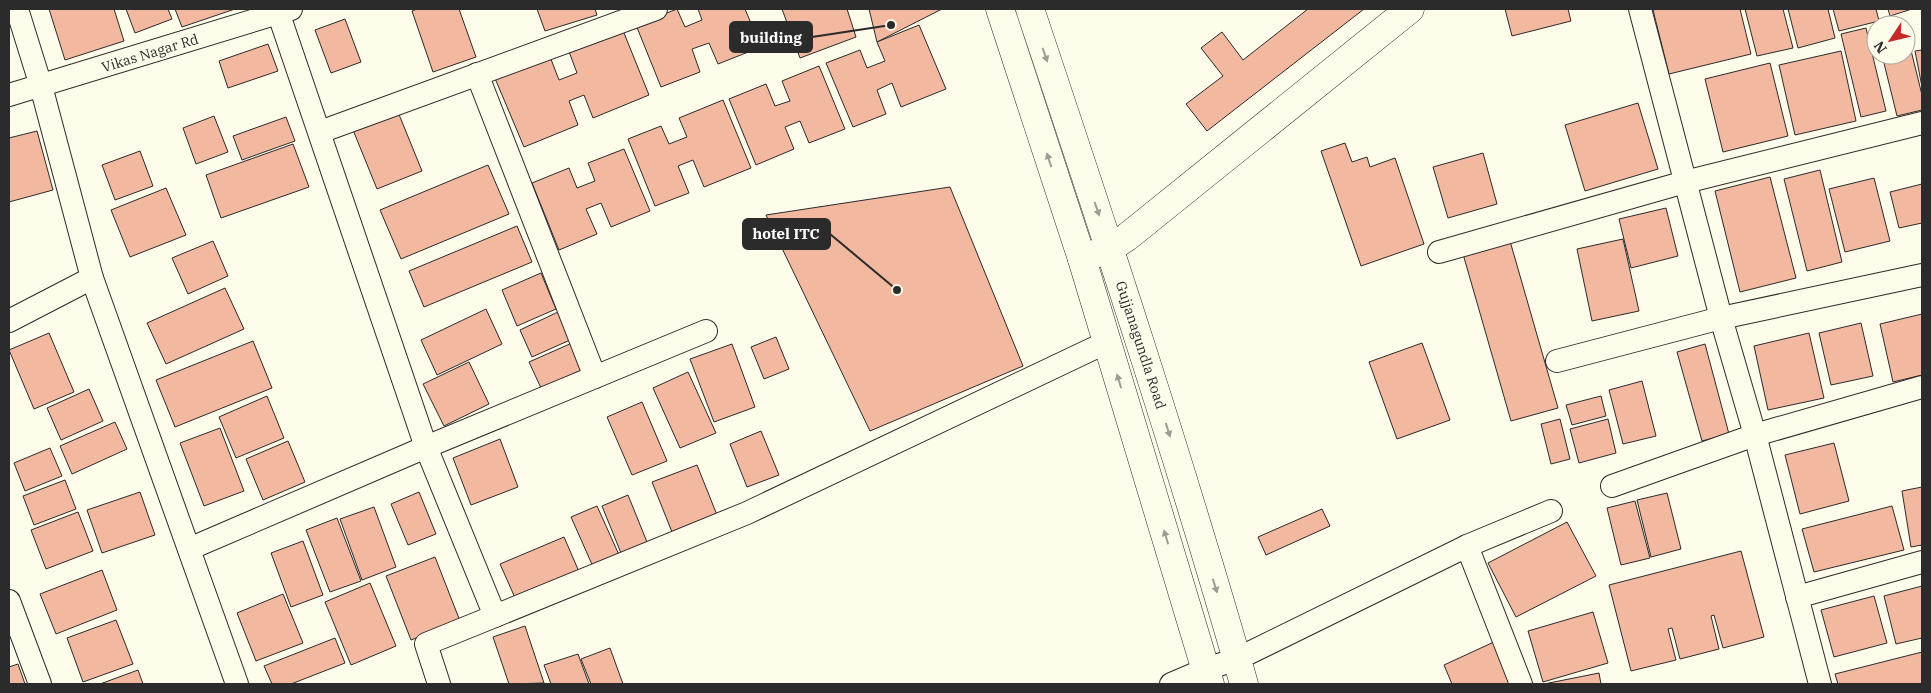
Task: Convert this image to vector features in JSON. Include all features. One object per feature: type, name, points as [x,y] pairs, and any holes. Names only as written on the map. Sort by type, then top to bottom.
[{"type":"main road","points":[[1000,9],[1082,259],[1208,676]]},
{"type":"main road","name":"Gujjanagundla Road","points":[[1030,9],[1110,248],[1170,437],[1244,684]]},
{"type":"main road","points":[[1082,259],[1110,248],[1127,238],[1410,9]]},
{"type":"street","points":[[17,9],[41,86],[92,278],[236,684]]},
{"type":"street","points":[[320,132],[656,9]]},
{"type":"street","points":[[1640,9],[1820,684]]},
{"type":"street","points":[[282,10],[320,132],[426,447],[495,616]]},
{"type":"street","name":"Vikas Nagar Rd","points":[[9,94],[41,86],[282,10]]},
{"type":"street","points":[[476,74],[595,377]]},
{"type":"street","points":[[1439,252],[1685,182],[1922,123]]},
{"type":"street","points":[[1557,361],[1722,318],[1922,274]]},
{"type":"street","points":[[9,321],[92,278]]},
{"type":"street","points":[[189,549],[426,447],[706,331]]},
{"type":"street","points":[[440,684],[426,644],[747,513],[1107,342]]},
{"type":"street","points":[[1612,486],[1755,435],[1922,387]]},
{"type":"street","points":[[1170,684],[1208,676],[1237,659],[1467,546],[1550,511]]},
{"type":"street","points":[[1467,546],[1520,684]]},
{"type":"street","points":[[1797,598],[1922,562]]},
{"type":"street","points":[[9,601],[40,684]]},
{"type":"building","points":[[49,9],[114,9],[124,41],[65,60]]},
{"type":"building","points":[[126,9],[168,9],[172,19],[135,33]]},
{"type":"building","points":[[175,9],[235,9],[182,27]]},
{"type":"building","points":[[417,9],[459,9],[476,57],[433,72],[412,11]]},
{"type":"building","points":[[537,9],[595,9],[597,15],[545,31]]},
{"type":"building","points":[[677,9],[685,27],[702,20],[698,9],[745,9],[761,47],[718,64],[709,43],[692,49],[700,72],[661,87],[636,25]]},
{"type":"building","points":[[782,9],[847,9],[856,37],[800,58]]},
{"type":"building","points":[[869,9],[942,9],[877,42]]},
{"type":"building","points":[[1308,9],[1364,9],[1207,131],[1186,104],[1223,76],[1201,48],[1222,32],[1243,60]]},
{"type":"building","points":[[1505,9],[1568,9],[1571,21],[1512,36]]},
{"type":"building","points":[[1740,9],[1751,54],[1669,74],[1653,10]]},
{"type":"building","points":[[1745,9],[1783,9],[1793,48],[1757,56]]},
{"type":"building","points":[[1788,9],[1828,9],[1835,38],[1798,48]]},
{"type":"building","points":[[1833,9],[1876,9],[1878,15],[1866,15],[1866,24],[1839,31]]},
{"type":"building","points":[[1888,9],[1912,9],[1893,15],[1890,15]]},
{"type":"building","points":[[345,19],[361,62],[331,73],[315,30]]},
{"type":"building","points":[[919,25],[946,89],[901,107],[892,83],[877,90],[886,114],[853,127],[826,63],[860,50],[867,68],[885,61],[877,42]]},
{"type":"building","points":[[622,28],[649,95],[593,118],[584,95],[569,101],[578,125],[524,147],[494,76],[549,54],[559,80],[577,73],[568,49]]},
{"type":"building","points":[[1866,28],[1866,65],[1875,65],[1886,111],[1861,117],[1841,34]]},
{"type":"building","points":[[268,44],[278,71],[228,88],[219,61]]},
{"type":"building","points":[[1922,50],[1922,87],[1916,56],[1916,51]]},
{"type":"building","points":[[1841,51],[1856,121],[1795,135],[1779,65]]},
{"type":"building","points":[[1770,63],[1788,136],[1723,152],[1705,79]]},
{"type":"building","points":[[1884,65],[1915,65],[1922,95],[1922,110],[1897,116]]},
{"type":"building","points":[[819,66],[845,129],[809,143],[800,121],[785,127],[794,149],[756,165],[729,99],[766,84],[775,106],[790,101],[782,81]]},
{"type":"building","points":[[723,100],[751,168],[704,187],[693,160],[678,166],[689,193],[655,206],[628,139],[661,126],[669,144],[687,137],[679,118]]},
{"type":"building","points":[[1638,103],[1658,169],[1585,191],[1565,125]]},
{"type":"building","points":[[398,112],[422,171],[377,189],[353,130]]},
{"type":"building","points":[[214,116],[228,152],[196,164],[183,128]]},
{"type":"building","points":[[286,117],[295,141],[242,160],[233,136]]},
{"type":"building","points":[[37,131],[53,190],[9,202],[9,138]]},
{"type":"building","points":[[1345,143],[1352,162],[1367,157],[1370,167],[1395,158],[1424,244],[1361,266],[1321,151]]},
{"type":"building","points":[[293,144],[309,187],[221,218],[206,175]]},
{"type":"building","points":[[624,149],[650,211],[611,227],[601,203],[586,209],[597,234],[559,250],[532,183],[569,168],[577,188],[595,181],[588,163]]},
{"type":"building","points":[[140,151],[153,186],[115,200],[102,165]]},
{"type":"building","points":[[1483,153],[1497,204],[1448,218],[1433,167]]},
{"type":"building","points":[[488,165],[509,214],[401,259],[380,210]]},
{"type":"building","points":[[1820,170],[1842,262],[1807,271],[1784,179]]},
{"type":"building","points":[[1770,177],[1796,278],[1740,292],[1715,191]]},
{"type":"building","points":[[1874,178],[1890,241],[1845,252],[1829,189]]},
{"type":"building","points":[[1922,184],[1922,223],[1899,228],[1890,192]]},
{"type":"building","points":[[950,187],[1023,366],[870,431],[766,215]]},
{"type":"building","points":[[166,188],[186,235],[130,257],[111,210]]},
{"type":"building","points":[[1666,208],[1678,256],[1631,268],[1619,219]]},
{"type":"building","points":[[517,226],[532,262],[424,307],[409,271]]},
{"type":"building","points":[[1623,239],[1639,311],[1592,321],[1577,249]]},
{"type":"building","points":[[213,241],[228,276],[188,294],[172,258]]},
{"type":"building","points":[[1510,241],[1558,408],[1511,421],[1463,254]]},
{"type":"building","points":[[541,273],[556,309],[517,326],[502,290]]},
{"type":"building","points":[[225,288],[244,329],[166,364],[147,323]]},
{"type":"building","points":[[486,309],[502,344],[437,375],[421,340]]},
{"type":"building","points":[[558,312],[570,340],[532,357],[520,330]]},
{"type":"building","points":[[1922,314],[1922,375],[1893,382],[1880,324]]},
{"type":"building","points":[[1861,323],[1873,376],[1831,385],[1819,333]]},
{"type":"building","points":[[49,333],[74,392],[34,409],[9,350]]},
{"type":"building","points":[[1809,333],[1824,398],[1768,410],[1754,346]]},
{"type":"building","points":[[776,337],[789,369],[764,379],[751,347]]},
{"type":"building","points":[[253,341],[272,388],[175,427],[156,380]]},
{"type":"building","points":[[572,343],[584,369],[541,388],[529,362]]},
{"type":"building","points":[[1422,343],[1450,420],[1397,439],[1369,362]]},
{"type":"building","points":[[732,344],[755,407],[714,422],[690,359]]},
{"type":"building","points":[[1705,344],[1729,434],[1702,441],[1677,352]]},
{"type":"building","points":[[469,362],[489,404],[444,426],[423,384]]},
{"type":"building","points":[[688,372],[716,433],[680,448],[653,388]]},
{"type":"building","points":[[1642,381],[1656,436],[1623,444],[1609,390]]},
{"type":"building","points":[[89,389],[103,421],[61,440],[47,408]]},
{"type":"building","points":[[267,396],[284,438],[236,458],[219,417]]},
{"type":"building","points":[[1601,396],[1606,416],[1572,425],[1566,405]]},
{"type":"building","points":[[642,402],[667,461],[632,475],[607,417]]},
{"type":"building","points":[[1560,419],[1570,459],[1551,464],[1541,424]]},
{"type":"building","points":[[1608,419],[1616,453],[1579,463],[1570,429]]},
{"type":"building","points":[[115,422],[127,449],[72,474],[60,446]]},
{"type":"building","points":[[220,428],[244,491],[204,506],[180,443]]},
{"type":"building","points":[[761,431],[779,475],[747,487],[730,444]]},
{"type":"building","points":[[500,439],[518,487],[471,505],[453,458]]},
{"type":"building","points":[[288,441],[305,482],[263,500],[246,459]]},
{"type":"building","points":[[1834,443],[1849,501],[1800,514],[1785,455]]},
{"type":"building","points":[[50,448],[62,476],[25,491],[14,463]]},
{"type":"building","points":[[697,465],[717,515],[672,532],[652,482]]},
{"type":"building","points":[[65,480],[76,509],[34,525],[23,496]]},
{"type":"building","points":[[1922,487],[1922,545],[1911,547],[1902,491]]},
{"type":"building","points":[[140,492],[155,535],[102,553],[87,510]]},
{"type":"building","points":[[419,492],[436,534],[408,545],[391,504]]},
{"type":"building","points":[[1667,493],[1681,549],[1651,557],[1637,500]]},
{"type":"building","points":[[628,495],[649,547],[623,558],[602,506]]},
{"type":"building","points":[[1635,501],[1650,558],[1621,565],[1607,508]]},
{"type":"building","points":[[597,506],[620,557],[594,569],[571,517]]},
{"type":"building","points":[[1892,506],[1904,550],[1814,572],[1802,529]]},
{"type":"building","points":[[374,507],[396,567],[362,580],[340,519]]},
{"type":"building","points":[[1322,509],[1330,526],[1266,555],[1258,537]]},
{"type":"building","points":[[78,512],[93,551],[46,569],[31,530]]},
{"type":"building","points":[[337,518],[361,581],[330,592],[306,530]]},
{"type":"building","points":[[1567,522],[1596,576],[1516,617],[1488,563]]},
{"type":"building","points":[[564,537],[580,574],[516,600],[500,564]]},
{"type":"building","points":[[303,541],[323,595],[291,607],[271,553]]},
{"type":"building","points":[[1741,551],[1764,637],[1723,648],[1714,615],[1711,616],[1719,649],[1680,659],[1672,628],[1668,629],[1676,660],[1631,671],[1609,585]]},
{"type":"building","points":[[435,557],[460,621],[411,640],[386,576]]},
{"type":"building","points":[[102,570],[117,610],[56,634],[40,594]]},
{"type":"building","points":[[370,583],[396,646],[351,665],[325,602]]},
{"type":"building","points":[[1922,586],[1922,638],[1896,644],[1884,596]]},
{"type":"building","points":[[283,594],[303,643],[256,661],[237,613]]},
{"type":"building","points":[[1874,596],[1887,643],[1834,657],[1821,610]]},
{"type":"building","points":[[1593,612],[1608,663],[1543,682],[1528,631]]},
{"type":"building","points":[[116,620],[133,664],[83,682],[67,638]]},
{"type":"building","points":[[525,626],[544,683],[509,684],[493,637]]},
{"type":"building","points":[[335,638],[345,663],[291,684],[272,684],[264,666]]},
{"type":"building","points":[[1496,641],[1516,684],[1452,684],[1444,665]]},
{"type":"building","points":[[610,648],[623,684],[591,684],[581,659]]},
{"type":"building","points":[[1922,652],[1922,684],[1838,684],[1835,674]]},
{"type":"building","points":[[578,654],[589,684],[551,684],[544,665]]},
{"type":"building","points":[[18,664],[25,684],[9,684],[9,667]]},
{"type":"building","points":[[138,670],[143,684],[100,684]]},
{"type":"building","points":[[1599,673],[1601,684],[1544,684]]},
{"type":"place","name":"building","points":[[891,25]]},
{"type":"place","name":"hotel ITC","points":[[897,290]]}]
